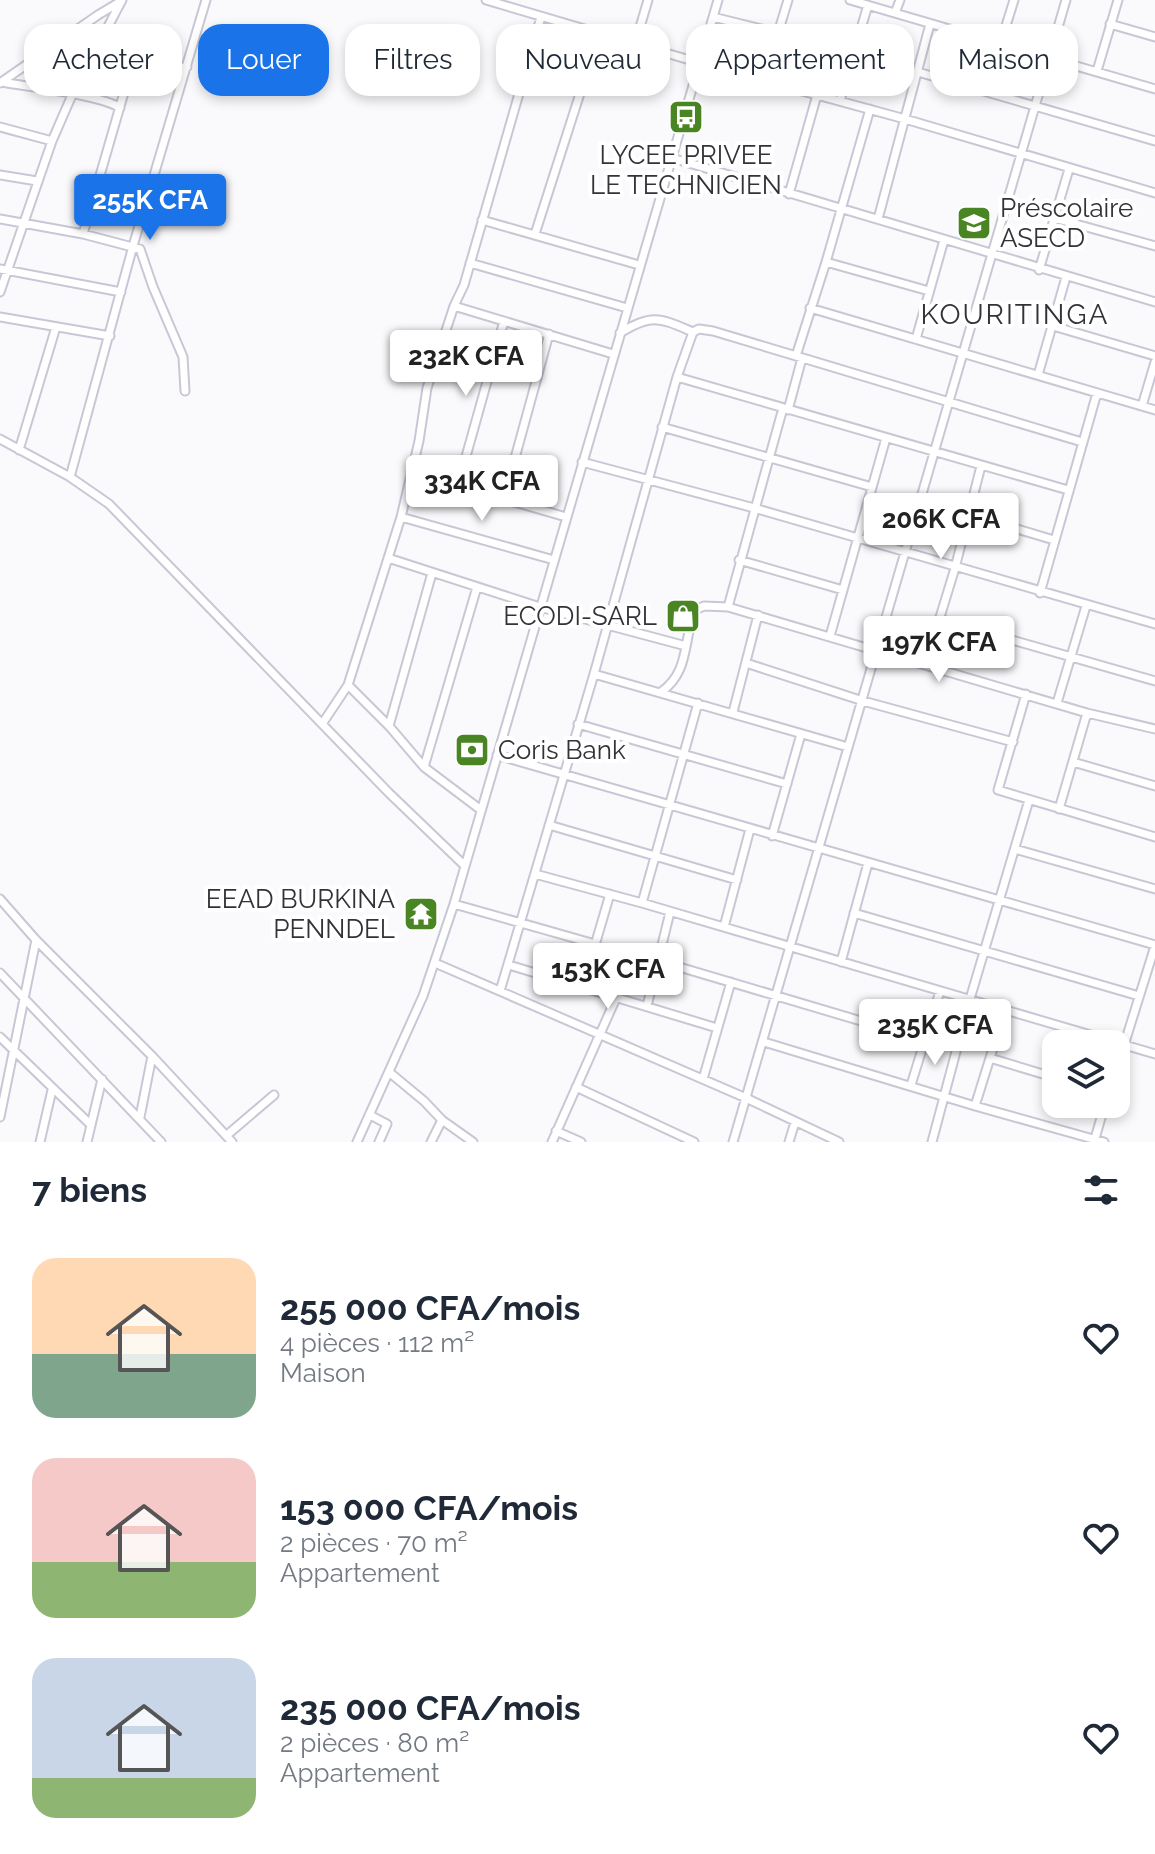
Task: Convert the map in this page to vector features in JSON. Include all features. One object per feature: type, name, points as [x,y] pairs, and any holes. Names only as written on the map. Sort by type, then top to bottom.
[{"type":"street","points":[[70,477],[133,246],[206,0]]},
{"type":"street","points":[[641,24],[648,0]]},
{"type":"street","points":[[711,24],[718,0]]},
{"type":"street","points":[[781,24],[788,0]]},
{"type":"street","points":[[850,0],[930,24],[878,219]]},
{"type":"street","points":[[895,13],[900,0]]},
{"type":"street","points":[[1007,24],[1014,0]]},
{"type":"street","points":[[1059,24],[1066,0]]},
{"type":"street","points":[[1097,71],[1118,0]]},
{"type":"street","points":[[109,24],[121,1]]},
{"type":"street","points":[[1,82],[121,1]]},
{"type":"street","points":[[492,1],[565,24]]},
{"type":"street","points":[[862,24],[868,5]]},
{"type":"street","points":[[322,724],[348,685],[401,517],[419,441],[427,388],[470,263],[541,17]]},
{"type":"street","points":[[713,17],[741,24]]},
{"type":"street","points":[[1110,24],[1155,37]]},
{"type":"street","points":[[1078,66],[1155,89]]},
{"type":"street","points":[[182,67],[187,67]]},
{"type":"street","points":[[918,72],[1155,141]]},
{"type":"street","points":[[1,82],[24,86]]},
{"type":"street","points":[[0,292],[4,270],[72,96]]},
{"type":"street","points":[[77,96],[113,103],[120,108]]},
{"type":"street","points":[[83,234],[123,96]]},
{"type":"street","points":[[535,234],[579,96]]},
{"type":"street","points":[[357,1142],[435,963],[454,904],[690,96]]},
{"type":"street","points":[[789,194],[817,96]]},
{"type":"street","points":[[821,96],[1155,193]]},
{"type":"street","points":[[840,101],[841,96]]},
{"type":"street","points":[[733,1142],[1038,96]]},
{"type":"street","points":[[728,607],[754,508],[786,409],[810,308],[843,210],[870,109]]},
{"type":"street","points":[[0,127],[52,141]]},
{"type":"street","points":[[672,158],[1039,270],[1155,302]]},
{"type":"street","points":[[1039,270],[1069,169]]},
{"type":"street","points":[[0,175],[37,181]]},
{"type":"street","points":[[1054,218],[1155,246]]},
{"type":"street","points":[[0,219],[83,234],[133,246],[143,253],[153,287],[183,357],[185,391]]},
{"type":"street","points":[[482,220],[639,265]]},
{"type":"street","points":[[916,339],[944,240]]},
{"type":"street","points":[[826,262],[929,291]]},
{"type":"street","points":[[470,263],[627,308]]},
{"type":"street","points":[[4,270],[121,292]]},
{"type":"street","points":[[1038,375],[1066,277]]},
{"type":"street","points":[[454,306],[613,354]]},
{"type":"street","points":[[810,308],[1155,410]]},
{"type":"street","points":[[0,317],[110,336]]},
{"type":"street","points":[[619,333],[652,318],[693,332]]},
{"type":"street","points":[[458,485],[504,321]]},
{"type":"street","points":[[1053,326],[1155,359],[1142,406]]},
{"type":"street","points":[[19,450],[56,327]]},
{"type":"street","points":[[500,991],[594,674],[662,427],[693,332],[699,329],[713,331],[1082,442]]},
{"type":"street","points":[[504,498],[549,334]]},
{"type":"street","points":[[677,377],[1068,490]]},
{"type":"street","points":[[1040,593],[1097,393]]},
{"type":"street","points":[[662,427],[872,487]]},
{"type":"street","points":[[830,636],[886,438]]},
{"type":"street","points":[[0,439],[70,477],[109,504],[465,866]]},
{"type":"street","points":[[582,462],[754,508],[1155,624]]},
{"type":"street","points":[[926,663],[970,515],[981,466]]},
{"type":"street","points":[[411,472],[566,517]]},
{"type":"street","points":[[970,515],[1054,540]]},
{"type":"street","points":[[401,517],[554,560]]},
{"type":"street","points":[[388,558],[540,607],[686,646]]},
{"type":"street","points":[[739,560],[843,590]]},
{"type":"street","points":[[389,726],[432,573]]},
{"type":"street","points":[[424,767],[477,587]]},
{"type":"street","points":[[661,692],[679,675],[695,610],[704,606],[728,607],[1087,713],[1155,729]]},
{"type":"street","points":[[1057,703],[1086,606]]},
{"type":"street","points":[[733,712],[758,615]]},
{"type":"street","points":[[939,619],[1155,681]]},
{"type":"street","points":[[746,663],[863,701],[1013,742]]},
{"type":"street","points":[[594,674],[848,747]]},
{"type":"street","points":[[348,685],[424,767],[481,810]]},
{"type":"street","points":[[1026,694],[998,790],[1155,837]]},
{"type":"street","points":[[642,903],[698,703]]},
{"type":"street","points":[[1059,809],[1087,713]]},
{"type":"street","points":[[578,724],[787,784]]},
{"type":"street","points":[[772,836],[801,734]]},
{"type":"street","points":[[497,755],[1155,945],[1129,1030]]},
{"type":"street","points":[[1073,762],[1155,786]]},
{"type":"street","points":[[932,1142],[970,999],[1029,800]]},
{"type":"street","points":[[549,825],[737,880]]},
{"type":"street","points":[[724,927],[750,829]]},
{"type":"street","points":[[1015,849],[1155,889]]},
{"type":"street","points":[[841,962],[868,863]]},
{"type":"street","points":[[535,874],[1073,1030]]},
{"type":"street","points":[[583,986],[610,894]]},
{"type":"street","points":[[0,899],[229,1138],[274,1095]]},
{"type":"street","points":[[454,904],[595,944]]},
{"type":"street","points":[[647,1006],[670,912]]},
{"type":"street","points":[[854,913],[1139,996]]},
{"type":"street","points":[[0,1117],[36,940]]},
{"type":"street","points":[[659,961],[925,1040]]},
{"type":"street","points":[[435,963],[746,1098],[839,1142]]},
{"type":"street","points":[[509,965],[717,1028]]},
{"type":"street","points":[[0,973],[161,1142]]},
{"type":"street","points":[[703,1079],[731,982]]},
{"type":"street","points":[[911,1085],[940,991]]},
{"type":"street","points":[[552,1142],[616,998]]},
{"type":"street","points":[[975,1106],[1005,1010]]},
{"type":"street","points":[[0,1037],[90,1124]]},
{"type":"street","points":[[764,1042],[1104,1142]]},
{"type":"street","points":[[1130,1047],[1155,1054]]},
{"type":"street","points":[[140,1117],[152,1056]]},
{"type":"street","points":[[990,1058],[1042,1074]]},
{"type":"street","points":[[389,1072],[442,1120],[473,1142]]},
{"type":"street","points":[[87,1142],[102,1079]]},
{"type":"street","points":[[576,1087],[690,1141]]},
{"type":"street","points":[[40,1142],[52,1090]]},
{"type":"street","points":[[370,1115],[387,1124],[379,1142]]},
{"type":"street","points":[[1094,1141],[1101,1118]]},
{"type":"street","points":[[431,1142],[442,1120]]},
{"type":"street","points":[[789,1142],[795,1122]]},
{"type":"street","points":[[556,1131],[581,1142]]},
{"type":"place","name":"LYCEE PRIVEE LE TECHNICIEN","points":[[686,117]]},
{"type":"place","name":"Préscolaire ASECD","points":[[974,223]]},
{"type":"place","name":"ECODI-SARL","points":[[683,616]]},
{"type":"place","name":"Coris Bank","points":[[472,750]]},
{"type":"place","name":"EEAD BURKINA PENNDEL","points":[[421,914]]},
{"type":"district","name":"KOURITINGA","points":[[1015,314]]}]
